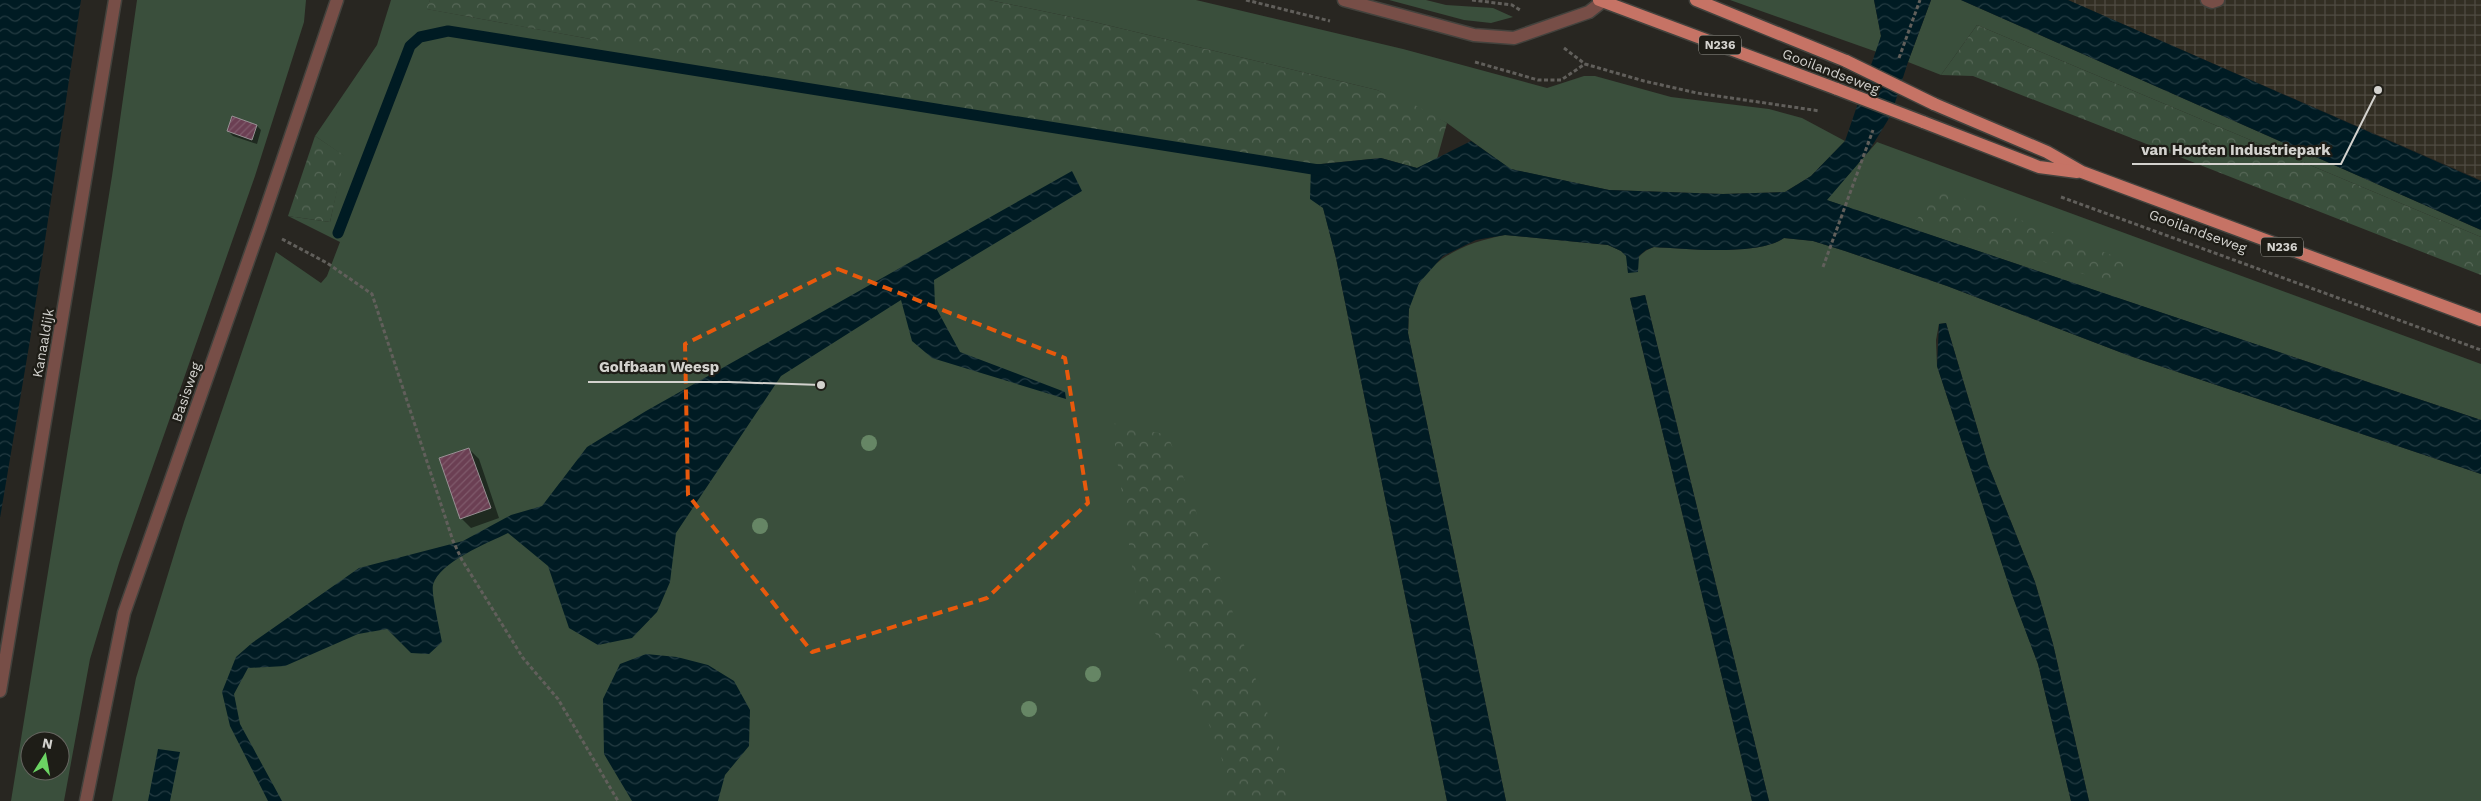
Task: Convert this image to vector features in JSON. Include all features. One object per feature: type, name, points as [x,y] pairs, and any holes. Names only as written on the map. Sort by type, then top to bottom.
[{"type":"main road","name":"Gooilandseweg","points":[[1696,0],[1846,61],[1934,104],[2047,152],[2082,172],[2481,320]]},
{"type":"main road","name":"Gooilandseweg","points":[[1601,1],[2039,167],[2082,172]]},
{"type":"street","name":"Kanaaldijk","points":[[0,691],[115,0]]},
{"type":"street","name":"Basisweg","points":[[86,801],[124,613],[260,227],[337,0]]},
{"type":"street","points":[[1344,0],[1474,35],[1514,38],[1588,12],[1601,1]]},
{"type":"street","points":[[2207,0],[2212,2],[2218,0]]},
{"type":"path","points":[[1472,0],[1512,5],[1544,27]]},
{"type":"path","points":[[1896,65],[1920,0]]},
{"type":"path","points":[[1586,64],[1644,81],[1697,93],[1823,112]]},
{"type":"path","points":[[1823,267],[1873,129]]},
{"type":"path","name":"Gooilandseweg","points":[[2053,194],[2481,350]]},
{"type":"path","points":[[260,227],[327,263],[372,294],[462,560],[523,658],[558,699],[618,801]]},
{"type":"highlighted area","points":[[838,269],[1065,358],[1088,503],[987,598],[812,652],[688,495],[685,344]]},
{"type":"shaded area","points":[[2068,0],[2481,0],[2481,180]]},
{"type":"green space","points":[[137,0],[306,0],[304,22],[255,176],[119,563],[90,659],[70,768],[70,731],[22,731],[112,176]]},
{"type":"green space","points":[[391,0],[430,0],[427,9],[585,38],[1167,122],[1308,151],[1319,205],[1323,207],[1336,258],[1447,801],[112,801],[136,678],[184,522],[276,252],[321,283],[327,276],[340,242],[288,216],[330,222],[344,156],[315,136],[377,45]]},
{"type":"green space","points":[[430,0],[989,0],[1090,21],[1377,90],[1417,106],[1447,123],[1437,159],[1417,168],[1381,158],[1311,165],[1158,137],[1133,145],[789,75],[426,9]]},
{"type":"green space","points":[[989,0],[1196,0],[1403,49],[1547,88],[1584,76],[1595,76],[1671,97],[1769,109],[1802,118],[1845,141],[1811,176],[1785,192],[1723,194],[1609,190],[1510,169],[1447,123],[1377,90],[1090,21]]},
{"type":"green space","points":[[1389,0],[1426,0],[1446,5],[1493,8],[1513,17],[1491,23],[1464,20]]},
{"type":"green space","points":[[1730,0],[1874,0],[1881,36],[1877,52]]},
{"type":"green space","points":[[1931,0],[1961,0],[2481,230],[2481,237],[1977,25],[1941,75],[1908,62]]},
{"type":"green space","points":[[1977,25],[2481,237],[2481,275],[1973,76],[1941,75]]},
{"type":"green space","points":[[315,136],[345,156],[330,222],[288,216]]},
{"type":"green space","points":[[1877,142],[2481,364],[2481,420],[1826,200]]},
{"type":"green space","points":[[1939,189],[2135,264],[2116,284],[1915,222]]},
{"type":"green space","points":[[1505,235],[1608,245],[1627,256],[1628,272],[1642,254],[1654,247],[1722,250],[1758,247],[1773,244],[1784,238],[1813,241],[1947,286],[2130,356],[2481,474],[2481,801],[2089,801],[2053,644],[2035,582],[1988,464],[1946,323],[1939,324],[1936,340],[1937,366],[2012,594],[2038,664],[2071,801],[1769,801],[1645,295],[1630,298],[1752,801],[1506,801],[1408,333],[1409,309],[1414,292],[1422,278],[1445,257],[1459,249]]},
{"type":"green space","points":[[1112,423],[1168,435],[1232,610],[1284,761],[1287,801],[1226,801],[1227,773],[1203,708],[1179,667],[1138,609]]},
{"type":"green space","points":[[20,745],[20,781],[68,781],[64,801],[11,801]]},
{"type":"water","points":[[0,0],[81,0],[30,340],[0,518]]},
{"type":"water","points":[[1874,0],[1931,0],[1891,115],[1869,151],[1827,200],[2481,420],[2481,474],[2130,356],[1947,286],[1813,241],[1784,238],[1773,244],[1758,247],[1722,250],[1654,247],[1646,250],[1639,256],[1638,272],[1628,273],[1626,256],[1621,251],[1608,245],[1505,235],[1476,240],[1443,256],[1419,283],[1409,309],[1408,333],[1506,801],[1447,801],[1336,258],[1323,208],[1310,199],[1311,165],[1381,158],[1417,168],[1471,141],[1511,169],[1609,190],[1723,194],[1785,192],[1811,176],[1845,141],[1881,36]]},
{"type":"water","points":[[1961,0],[2068,0],[2481,181],[2481,230]]},
{"type":"water","points":[[1072,171],[1082,191],[934,280],[935,306],[960,352],[1065,392],[1066,399],[932,358],[912,341],[901,300],[781,376],[676,533],[670,582],[657,612],[632,638],[598,645],[569,628],[548,566],[508,533],[465,554],[444,569],[437,577],[433,585],[434,603],[442,642],[429,654],[411,653],[387,629],[358,634],[285,666],[248,668],[234,694],[240,724],[282,801],[268,801],[230,726],[222,692],[236,657],[252,643],[359,568],[463,541],[511,515],[542,506],[587,447],[646,411]]},
{"type":"water","points":[[1645,295],[1769,801],[1752,801],[1630,298]]},
{"type":"water","points":[[1946,323],[1988,464],[2035,582],[2053,644],[2089,801],[2071,801],[2038,664],[2012,595],[1937,366],[1939,324]]},
{"type":"water","points":[[646,654],[677,657],[708,665],[734,681],[750,710],[749,746],[725,775],[718,801],[632,801],[604,754],[603,699],[620,664]]},
{"type":"water","points":[[158,749],[180,752],[170,801],[148,801]]},
{"type":"building","points":[[232,116],[257,125],[252,140],[227,131]]},
{"type":"building","points":[[469,448],[491,508],[460,519],[439,458]]},
{"type":"waterway","points":[[338,233],[410,46],[420,37],[448,31],[1325,171]]},
{"type":"place","name":"van Houten Industriepark","points":[[2378,90]]},
{"type":"place","name":"Golfbaan Weesp","points":[[821,385]]}]
